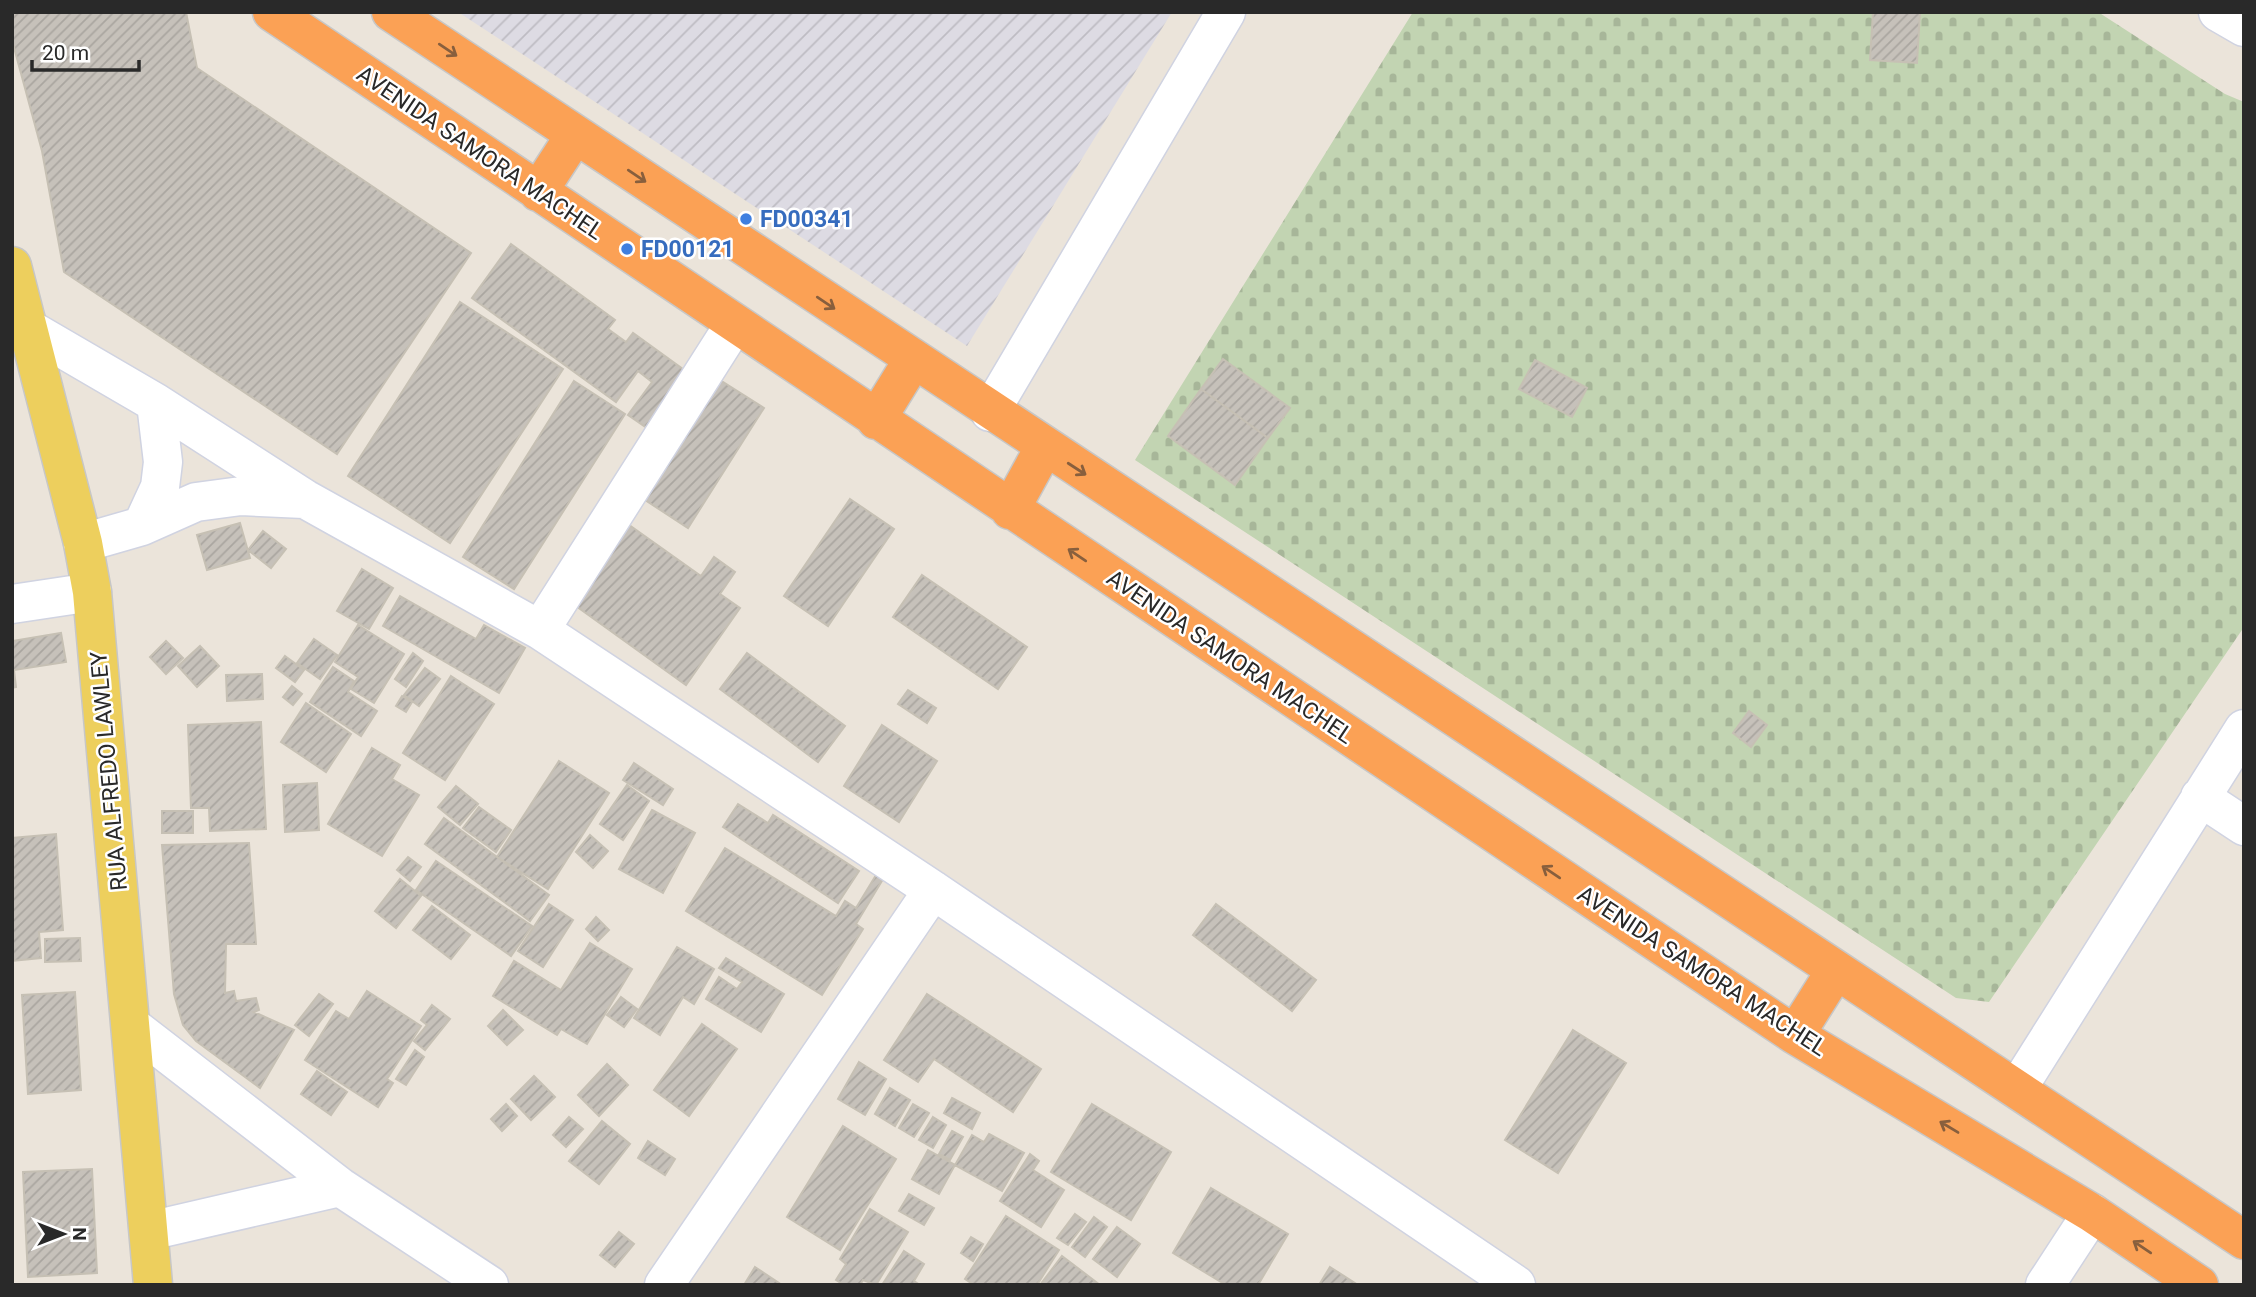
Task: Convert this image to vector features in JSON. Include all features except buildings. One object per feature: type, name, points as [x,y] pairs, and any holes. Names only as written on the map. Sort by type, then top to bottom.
[{"type":"highway","name":"AVENIDA SAMORA MACHEL","points":[[272,12],[734,325],[1795,1035],[2092,1213],[2199,1285]]},
{"type":"highway","points":[[397,14],[1044,448],[2244,1240]]},
{"type":"highway","points":[[538,192],[575,135]]},
{"type":"highway","points":[[876,420],[913,360]]},
{"type":"highway","points":[[1010,510],[1044,448]]},
{"type":"highway","points":[[1795,1035],[1836,970]]},
{"type":"main road","name":"RUA ALFREDO LAWLEY","points":[[12,266],[83,543],[92,592],[133,1027],[153,1285]]},
{"type":"street","points":[[990,412],[1227,12]]},
{"type":"street","points":[[2218,12],[2244,27]]},
{"type":"street","points":[[540,630],[734,325]]},
{"type":"street","points":[[29,329],[156,403],[305,499],[540,630],[933,890],[1516,1285]]},
{"type":"street","points":[[142,526],[160,487],[163,462],[156,403]]},
{"type":"street","points":[[83,543],[142,526],[196,502],[241,496],[305,499]]},
{"type":"street","points":[[12,604],[92,592]]},
{"type":"street","points":[[2017,1089],[2244,729]]},
{"type":"street","points":[[2200,797],[2244,826]]},
{"type":"street","points":[[664,1285],[933,890]]},
{"type":"street","points":[[133,1027],[340,1187],[489,1285]]},
{"type":"street","points":[[149,1231],[340,1187]]},
{"type":"street","points":[[2045,1285],[2092,1213]]},
{"type":"shaded area","points":[[458,12],[1172,12],[967,346]]},
{"type":"green space","points":[[1413,12],[2098,12],[2225,94],[2244,102],[2244,627],[1989,1002],[1956,998],[1135,460]]},
{"type":"place","name":"FD00341","points":[[746,219]]},
{"type":"place","name":"FD00121","points":[[627,249]]}]
